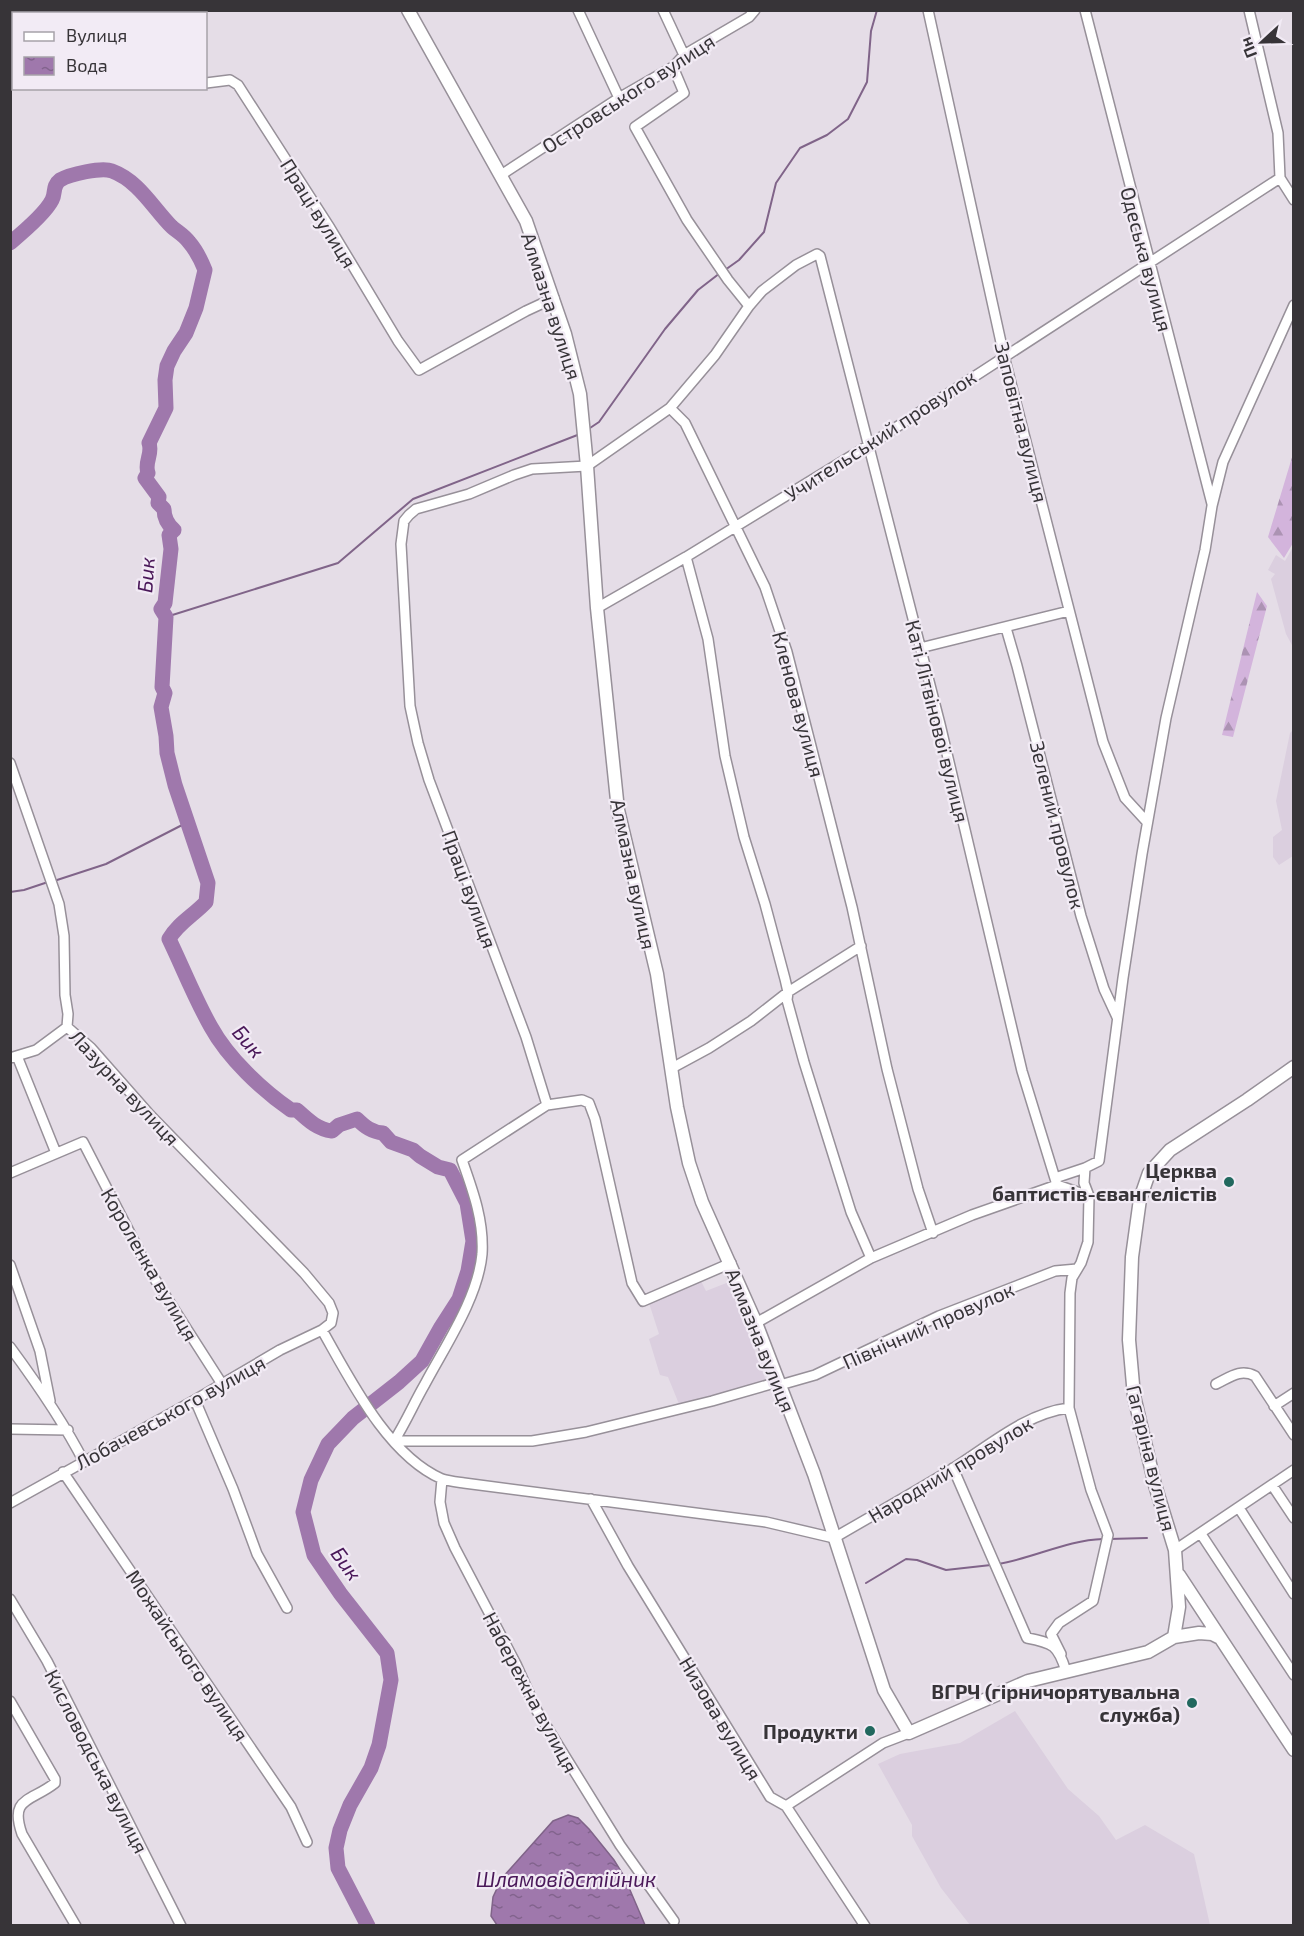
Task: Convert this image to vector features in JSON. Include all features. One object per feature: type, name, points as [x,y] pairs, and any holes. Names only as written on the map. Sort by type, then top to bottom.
[{"type":"main road","name":"Алмазна вулиця","points":[[408,10],[525,221],[565,334],[580,394],[597,608],[618,810],[657,974],[677,1107],[689,1162],[702,1202],[756,1323],[814,1474],[884,1690],[909,1733]]},
{"type":"main road","name":"Гагаріна вулиця","points":[[1174,1637],[1179,1607],[1176,1550],[1155,1485],[1134,1395],[1129,1340],[1132,1257],[1140,1199],[1149,1173],[1170,1150],[1247,1100],[1293,1066]]},
{"type":"main road","points":[[1177,1573],[1293,1750]]},
{"type":"main road","points":[[909,1733],[1028,1681],[1148,1652],[1174,1637],[1199,1633],[1212,1634],[1220,1638]]},
{"type":"street","points":[[578,10],[619,98]]},
{"type":"street","points":[[663,10],[684,55]]},
{"type":"street","name":"Островського вулиця","points":[[501,175],[619,98],[673,67],[684,55],[750,17],[755,10]]},
{"type":"street","name":"Заповітна вулиця","points":[[928,10],[1004,356],[1103,742],[1125,798],[1147,822]]},
{"type":"street","name":"Одеська вулиця","points":[[1085,10],[1212,506]]},
{"type":"street","points":[[1249,10],[1278,133],[1280,178],[1293,200]]},
{"type":"street","points":[[587,466],[670,408],[715,355],[749,306],[713,260],[687,220],[635,127],[684,93],[673,67]]},
{"type":"street","name":"Праці вулиця","points":[[207,82],[230,80],[238,85],[330,228],[398,341],[419,369],[526,310],[554,298]]},
{"type":"street","name":"Учительський провулок","points":[[597,608],[687,557],[869,445],[1280,178]]},
{"type":"street","name":"Каті Літвінової вулиця","points":[[749,306],[776,279],[817,254],[820,256],[943,734],[1022,1071],[1056,1182]]},
{"type":"street","points":[[756,1323],[872,1258],[1056,1182],[1099,1161],[1147,822],[1166,718],[1205,550],[1212,506],[1223,462],[1293,305]]},
{"type":"street","name":"Кленова вулиця","points":[[670,408],[685,423],[765,586],[787,652],[861,946],[886,1069],[918,1189],[933,1233]]},
{"type":"street","name":"Праці вулиця","points":[[547,1105],[526,1037],[429,780],[418,743],[410,706],[401,544],[404,521],[416,509],[469,495],[532,469],[587,466]]},
{"type":"street","points":[[687,557],[708,639],[725,756],[744,837],[765,904],[788,993],[787,1000],[851,1212],[872,1258]]},
{"type":"street","points":[[920,648],[1069,611]]},
{"type":"street","name":"Зелений провулок","points":[[1006,628],[1081,916],[1104,989],[1118,1019]]},
{"type":"street","name":"Лазурна вулиця","points":[[10,763],[59,904],[64,936],[67,1027],[91,1048],[150,1115],[304,1273],[329,1304],[333,1313],[331,1323]]},
{"type":"street","points":[[672,1068],[709,1048],[861,946]]},
{"type":"street","points":[[10,1173],[56,1153],[14,1057],[36,1050],[67,1027]]},
{"type":"street","points":[[394,1441],[409,1418],[424,1385],[464,1314],[482,1255],[477,1202],[462,1160],[547,1105],[582,1100],[589,1103],[603,1153],[632,1282],[643,1300],[731,1263]]},
{"type":"street","name":"Короленка вулиця","points":[[56,1153],[83,1142],[149,1270],[222,1384]]},
{"type":"street","points":[[1066,1671],[1051,1634],[1059,1623],[1093,1601],[1108,1535],[1091,1490],[1069,1408],[1070,1293],[1072,1278],[1088,1242],[1089,1196],[1084,1183],[1085,1168]]},
{"type":"street","points":[[1056,1182],[1072,1192],[1089,1196]]},
{"type":"street","points":[[10,1265],[40,1352],[50,1401]]},
{"type":"street","name":"Північний провулок","points":[[394,1441],[532,1441],[586,1432],[712,1401],[815,1375],[939,1316],[1055,1271],[1077,1269]]},
{"type":"street","name":"Лобачевського вулиця","points":[[10,1503],[331,1323]]},
{"type":"street","points":[[322,1330],[356,1391],[376,1420],[412,1459],[442,1479],[766,1522],[834,1538]]},
{"type":"street","points":[[10,1347],[50,1401],[84,1462]]},
{"type":"street","points":[[1215,1384],[1238,1373],[1249,1373],[1255,1376],[1293,1435]]},
{"type":"street","points":[[1274,1406],[1293,1393]]},
{"type":"street","points":[[195,1401],[233,1489],[257,1554],[287,1608]]},
{"type":"street","name":"Народний провулок","points":[[834,1538],[1014,1429],[1052,1410],[1069,1408]]},
{"type":"street","points":[[10,1429],[68,1430]]},
{"type":"street","points":[[953,1468],[1027,1638],[1046,1642],[1054,1646],[1061,1654]]},
{"type":"street","points":[[1176,1550],[1293,1470]]},
{"type":"street","name":"Можайського вулиця","points":[[63,1472],[291,1806],[307,1842]]},
{"type":"street","name":"Набережна вулиця","points":[[442,1479],[441,1502],[444,1523],[516,1664],[537,1711],[608,1826],[674,1921]]},
{"type":"street","points":[[1272,1485],[1293,1518]]},
{"type":"street","name":"Низова вулиця","points":[[591,1499],[628,1566],[770,1797],[786,1806],[865,1926]]},
{"type":"street","points":[[1239,1508],[1293,1594]]},
{"type":"street","points":[[1201,1534],[1293,1675]]},
{"type":"street","name":"Кисловодська вулиця","points":[[10,1599],[47,1661],[181,1926]]},
{"type":"street","points":[[10,1701],[55,1779],[55,1783],[50,1787],[21,1805],[16,1814],[18,1822],[22,1834],[76,1926]]},
{"type":"street","points":[[786,1806],[883,1743],[909,1733]]},
{"type":"shaded area","points":[[1293,547],[1293,647],[1286,634],[1271,579],[1275,574],[1268,570],[1276,555],[1285,561]]},
{"type":"shaded area","points":[[1293,730],[1293,856],[1279,865],[1273,857],[1273,837],[1282,830],[1276,801],[1290,733]]},
{"type":"shaded area","points":[[701,1281],[706,1291],[729,1282],[766,1381],[718,1396],[679,1404],[668,1377],[660,1375],[649,1339],[659,1334],[649,1303]]},
{"type":"shaded area","points":[[1015,1711],[1068,1789],[1099,1816],[1116,1840],[1145,1825],[1194,1854],[1210,1925],[970,1925],[941,1888],[912,1836],[912,1825],[878,1764],[900,1754],[960,1743]]},
{"type":"green space","points":[[1293,454],[1293,543],[1284,558],[1268,537]]},
{"type":"green space","points":[[1257,592],[1267,606],[1233,737],[1222,735]]},
{"type":"water","name":"Шламовідстійник","points":[[568,1815],[578,1818],[614,1860],[624,1876],[645,1925],[497,1925],[491,1916],[493,1897],[502,1878],[553,1821]]},
{"type":"waterway","points":[[725,270],[739,260],[764,232],[776,183],[800,148],[827,135],[848,119],[867,82],[871,31],[877,10]]},
{"type":"waterway","name":"Бик","points":[[10,243],[44,211],[52,200],[56,185],[60,180],[86,172],[107,170],[122,175],[138,188],[172,227],[187,240],[202,263],[205,270],[196,308],[186,333],[167,366],[166,408],[149,443],[148,473],[145,478],[159,497],[158,503],[164,509],[166,521],[174,530],[169,535],[171,549],[165,603],[161,609],[166,617],[162,687],[165,693],[161,707],[167,753],[175,785],[208,883],[206,902],[177,928],[169,939],[218,1039],[257,1083],[291,1110],[297,1110],[317,1126],[332,1131],[339,1125],[357,1119],[369,1129],[383,1133],[391,1142],[413,1150],[438,1167],[450,1170],[467,1203],[473,1241],[468,1271],[459,1299],[422,1361],[353,1418],[328,1444],[311,1480],[303,1512],[314,1555],[340,1593],[387,1653],[391,1680],[379,1745],[371,1768],[350,1805],[336,1848],[338,1868],[368,1926]]},
{"type":"waterway","points":[[587,430],[599,422],[665,329],[698,290],[720,273]]},
{"type":"waterway","points":[[166,617],[338,563],[413,499],[580,434]]},
{"type":"waterway","points":[[54,881],[106,864],[188,822]]},
{"type":"waterway","points":[[10,892],[48,882]]},
{"type":"waterway","points":[[1109,1539],[1147,1538]]},
{"type":"waterway","points":[[998,1564],[1076,1542],[1103,1539]]},
{"type":"waterway","points":[[866,1583],[906,1559],[917,1560],[946,1570],[991,1565]]},
{"type":"place","name":"Церква баптистів-євангелістів","points":[[1229,1182]]},
{"type":"place","name":"ВГРЧ (гірничорятувальна служба)","points":[[1192,1703]]},
{"type":"place","name":"Продукти","points":[[870,1731]]}]
